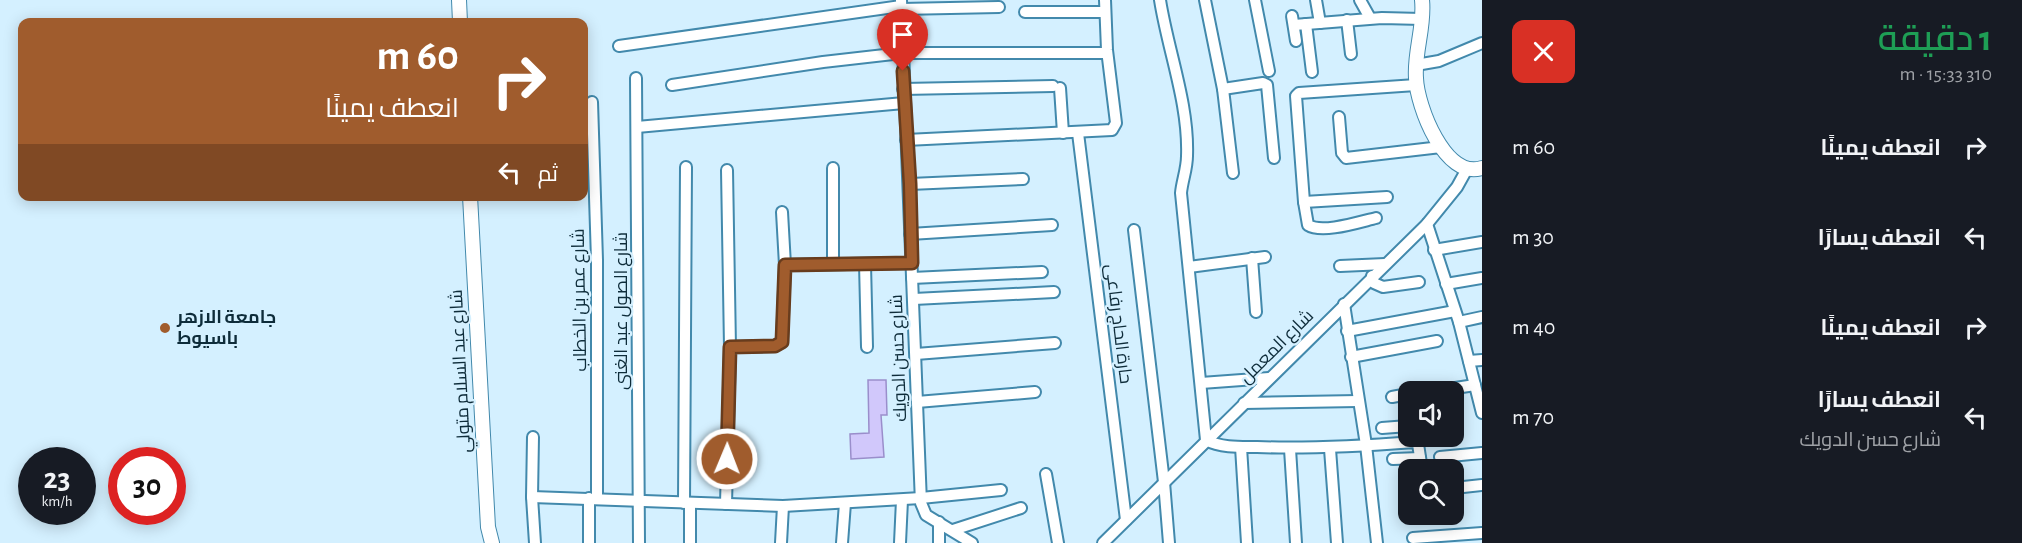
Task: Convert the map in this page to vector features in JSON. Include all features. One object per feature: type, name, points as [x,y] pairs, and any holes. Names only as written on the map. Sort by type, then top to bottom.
[{"type":"street","points":[[459,0],[460,18]]},
{"type":"street","points":[[906,140],[1109,132],[1116,123],[1107,53],[1105,0]]},
{"type":"street","points":[[1160,0],[1181,96],[1186,134],[1187,159],[1181,193],[1206,440],[1216,444],[1241,447],[1290,449],[1330,449],[1398,441]]},
{"type":"street","points":[[1204,0],[1223,89],[1233,173]]},
{"type":"street","points":[[1255,0],[1269,71]]},
{"type":"street","points":[[1317,0],[1320,22]]},
{"type":"street","points":[[1360,0],[1370,18]]},
{"type":"street","points":[[1422,0],[1416,85],[1424,111],[1441,147],[1452,161],[1467,169],[1482,168]]},
{"type":"street","points":[[620,46],[901,5],[999,7]]},
{"type":"street","name":"شارع حسن الدويك","points":[[901,5],[921,498]]},
{"type":"street","points":[[1024,12],[1105,12]]},
{"type":"street","points":[[1296,41],[1293,20],[1306,24],[1370,18],[1422,19]]},
{"type":"street","points":[[1347,20],[1351,54]]},
{"type":"street","points":[[1306,24],[1311,72]]},
{"type":"street","points":[[1416,64],[1439,61],[1482,43]]},
{"type":"street","points":[[672,85],[823,62],[902,53],[1107,53]]},
{"type":"street","name":"شارع الصول عبد الغنى","points":[[636,78],[639,543]]},
{"type":"street","points":[[1223,89],[1263,83],[1267,85],[1274,158]]},
{"type":"street","points":[[1376,218],[1338,227],[1312,228],[1308,225],[1304,202],[1296,98],[1298,94],[1416,85]]},
{"type":"street","points":[[903,88],[1057,87],[1063,133]]},
{"type":"street","name":"شارع عمر بن الخطاب","points":[[589,543],[593,498],[597,260],[592,102]]},
{"type":"street","points":[[637,127],[904,103]]},
{"type":"street","points":[[1339,117],[1342,153],[1346,158],[1441,147]]},
{"type":"street","name":"حارة الحاج رفاعى","points":[[1078,133],[1126,520]]},
{"type":"street","points":[[686,167],[687,503],[690,543]]},
{"type":"street","points":[[833,168],[833,264]]},
{"type":"street","name":"شارع المعمل","points":[[1107,541],[1206,440],[1427,224],[1457,187],[1467,169]]},
{"type":"street","points":[[726,504],[730,347],[728,170]]},
{"type":"street","points":[[910,184],[1023,179]]},
{"type":"street","points":[[1304,202],[1387,197]]},
{"type":"street","name":"شارع عبد السلام متولي","points":[[470,201],[488,527],[492,543]]},
{"type":"street","points":[[730,347],[775,346],[782,342],[785,265],[782,212]]},
{"type":"street","points":[[1427,224],[1457,316],[1482,412]]},
{"type":"street","points":[[910,234],[1052,225]]},
{"type":"street","points":[[1134,230],[1164,482],[1169,543]]},
{"type":"street","points":[[1434,250],[1482,242]]},
{"type":"street","points":[[1189,267],[1265,256]]},
{"type":"street","points":[[1252,258],[1256,312]]},
{"type":"street","points":[[785,265],[912,263]]},
{"type":"street","points":[[866,264],[867,347]]},
{"type":"street","points":[[1340,266],[1385,264]]},
{"type":"street","points":[[912,278],[1042,272]]},
{"type":"street","points":[[1372,276],[1374,283],[1383,287],[1419,282]]},
{"type":"street","points":[[1446,284],[1482,278]]},
{"type":"street","points":[[914,299],[1054,292]]},
{"type":"street","points":[[1344,304],[1366,445],[1377,543]]},
{"type":"street","points":[[1347,331],[1457,316],[1482,317]]},
{"type":"street","points":[[1351,357],[1437,340]]},
{"type":"street","points":[[915,354],[1056,343]]},
{"type":"street","points":[[1469,361],[1482,360]]},
{"type":"street","points":[[1201,383],[1269,378]]},
{"type":"street","points":[[1464,387],[1475,385]]},
{"type":"street","points":[[917,402],[1035,392]]},
{"type":"street","points":[[1392,397],[1398,396]]},
{"type":"street","points":[[1244,403],[1358,401]]},
{"type":"street","points":[[1382,428],[1398,427]]},
{"type":"street","points":[[533,437],[532,496],[535,543]]},
{"type":"street","points":[[1241,447],[1247,543]]},
{"type":"street","points":[[1290,449],[1296,543]]},
{"type":"street","points":[[1330,449],[1337,543]]},
{"type":"street","points":[[1440,457],[1482,453]]},
{"type":"street","points":[[1393,459],[1398,460]]},
{"type":"street","points":[[1046,474],[1058,543]]},
{"type":"street","points":[[1464,487],[1482,485]]},
{"type":"street","points":[[532,496],[783,506],[902,500],[1001,490]]},
{"type":"street","points":[[921,498],[924,513],[970,542]]},
{"type":"street","points":[[900,543],[902,500]]},
{"type":"street","points":[[842,543],[845,503]]},
{"type":"street","points":[[781,543],[783,506]]},
{"type":"street","points":[[953,530],[1021,508]]},
{"type":"street","points":[[939,522],[939,543]]},
{"type":"street","points":[[1413,538],[1482,533]]},
{"type":"building","points":[[868,380],[886,380],[887,415],[881,415],[884,457],[851,459],[850,434],[869,433]]},
{"type":"place","name":"جامعة الازهر باسيوط","points":[[165,328]]},
{"type":"route","points":[[727,459],[730,347],[780,345],[784,332],[785,265],[912,263],[903,71]]}]
